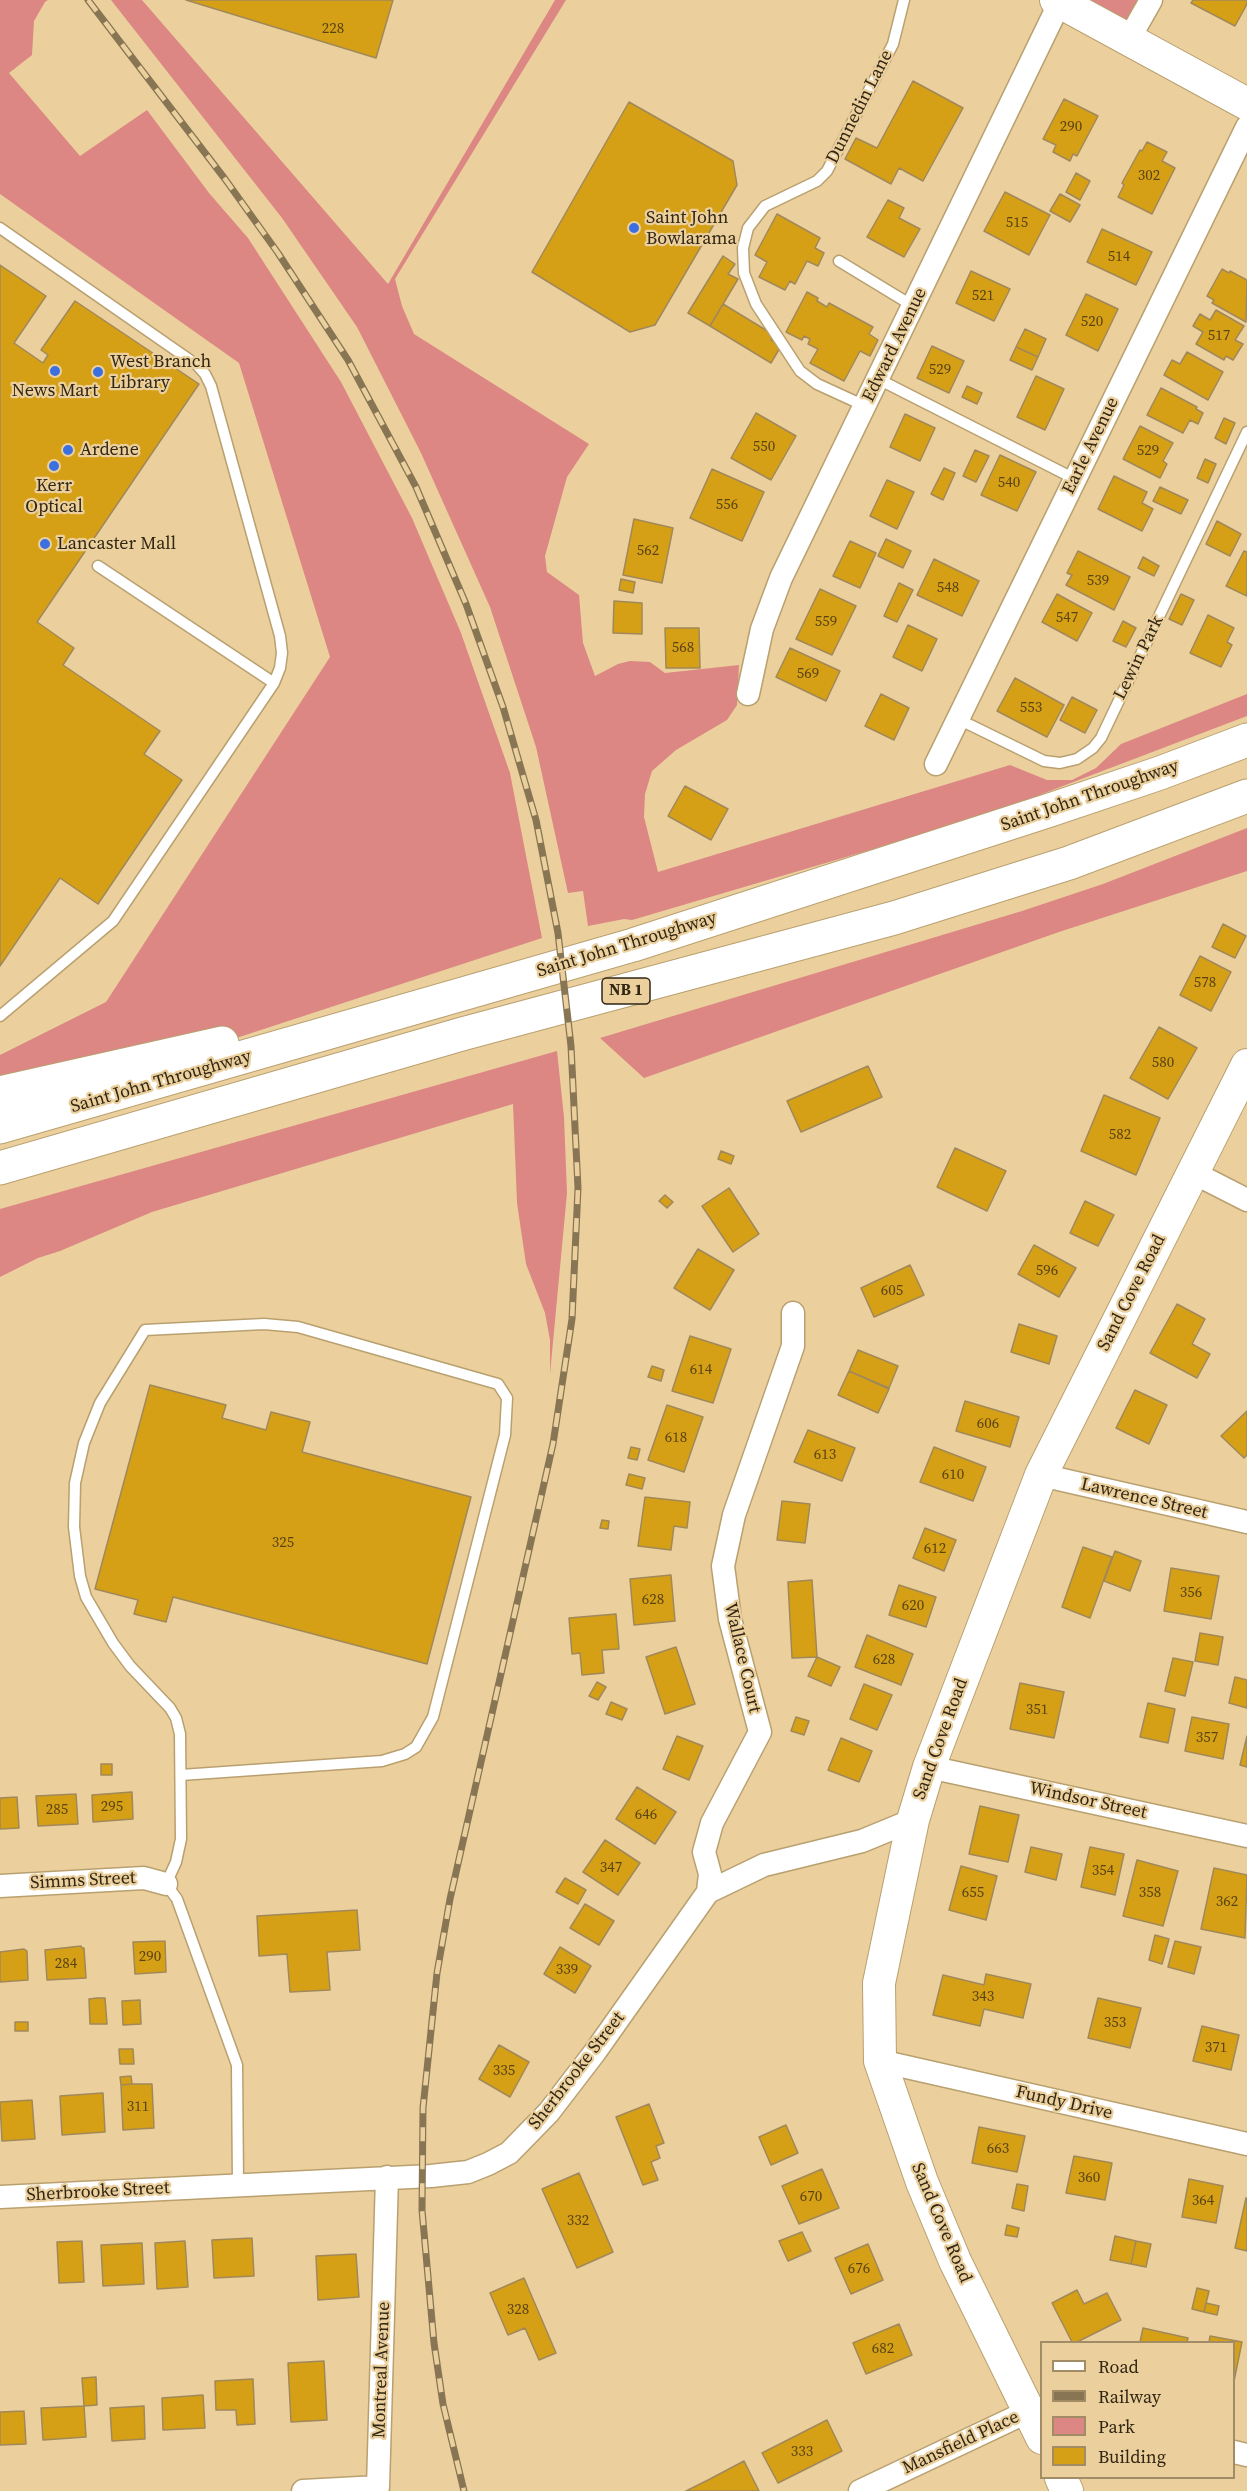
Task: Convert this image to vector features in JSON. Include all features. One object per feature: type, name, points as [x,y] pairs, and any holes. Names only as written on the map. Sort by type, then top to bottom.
[{"type":"highway","name":"Saint John Throughway","points":[[0,1127],[633,945],[1149,777],[1247,740]]},
{"type":"highway","name":"NB 1","points":[[0,1168],[462,1034],[894,918],[1069,863],[1247,796]]},
{"type":"highway","points":[[0,1093],[218,1044],[450,996]]},
{"type":"street","points":[[1129,39],[1151,0]]},
{"type":"street","name":"Edward Avenue","points":[[748,694],[762,629],[776,590],[1058,1]]},
{"type":"street","points":[[1058,1],[1247,104]]},
{"type":"street","name":"Earle Avenue","points":[[936,764],[1247,127]]},
{"type":"street","name":"Sand Cove Road","points":[[1037,2421],[956,2261],[922,2182],[880,2061],[879,1983],[913,1820],[929,1767],[1041,1475],[1247,1065]]},
{"type":"street","points":[[1192,1172],[1247,1200]]},
{"type":"street","name":"Wallace Court","points":[[708,1892],[710,1874],[704,1852],[712,1823],[760,1732],[730,1619],[723,1566],[734,1515],[793,1346],[793,1313]]},
{"type":"street","name":"Lawrence Street","points":[[1041,1475],[1247,1522]]},
{"type":"street","name":"Windsor Street","points":[[929,1767],[1247,1836]]},
{"type":"street","name":"Sherbrooke Street","points":[[0,2197],[468,2172],[509,2154],[549,2112],[595,2052],[708,1892],[764,1865],[862,1841],[913,1820]]},
{"type":"street","name":"Simms Street","points":[[0,1886],[144,1878],[166,1884]]},
{"type":"street","name":"Fundy Drive","points":[[880,2061],[1247,2144]]},
{"type":"street","name":"Montreal Avenue","points":[[303,2491],[378,2487],[387,2177]]},
{"type":"street","name":"Mansfield Place","points":[[860,2491],[1037,2421]]},
{"type":"lane","name":"Dunnedin Lane","points":[[865,406],[817,384],[800,371],[756,304],[744,273],[743,248],[748,228],[765,206],[817,181],[827,171],[893,44],[904,0]]},
{"type":"lane","points":[[0,228],[197,365],[205,374],[211,386],[280,636],[282,653],[280,668],[274,683],[113,921],[0,1017]]},
{"type":"lane","points":[[839,261],[913,306]]},
{"type":"lane","points":[[878,379],[1075,479]]},
{"type":"lane","name":"Lewin Park","points":[[958,719],[1044,761],[1060,763],[1077,759],[1093,748],[1101,738],[1247,432]]},
{"type":"lane","points":[[98,566],[274,683]]},
{"type":"lane","points":[[181,1775],[382,1761],[405,1754],[416,1747],[433,1717],[505,1435],[507,1398],[498,1384],[298,1327],[264,1324],[146,1330],[91,1422],[75,1483],[74,1527],[80,1576],[86,1597],[97,1617],[130,1666],[162,1698],[176,1718],[180,1734],[180,1839],[176,1862],[166,1884],[177,1899],[236,2059],[239,2099],[238,2185]]},
{"type":"green space","points":[[0,0],[48,0],[34,21],[32,55],[9,73],[80,156],[147,110],[209,193],[248,238],[341,382],[412,518],[461,633],[510,773],[542,938],[218,1044],[0,1093],[0,1055],[106,1002],[330,657],[239,363],[0,194]]},
{"type":"green space","points":[[111,0],[142,0],[388,284],[555,0],[566,0],[395,279],[402,306],[414,334],[589,444],[567,477],[545,556],[547,572],[579,595],[583,643],[595,676],[618,664],[630,661],[650,662],[665,673],[739,665],[737,705],[727,720],[676,750],[652,771],[645,794],[644,817],[658,872],[1010,765],[1047,780],[1072,780],[1096,768],[1121,744],[1247,694],[1247,716],[1042,794],[1016,807],[632,920],[624,919],[588,926],[583,891],[568,893],[536,747],[490,607],[421,453],[357,327],[282,218]]},
{"type":"green space","points":[[1056,0],[1151,0],[1129,39]]},
{"type":"green space","points":[[1247,828],[1247,871],[1059,932],[644,1078],[600,1038],[1022,911],[1103,884]]},
{"type":"green space","points":[[557,1051],[564,1117],[567,1193],[550,1374],[550,1340],[545,1313],[526,1264],[517,1203],[513,1104],[152,1212],[38,1258],[0,1277],[0,1209]]},
{"type":"building","points":[[186,0],[393,0],[376,58]]},
{"type":"building","points":[[1193,0],[1247,0],[1247,4],[1235,26],[1191,3]]},
{"type":"building","points":[[913,81],[963,108],[923,181],[899,168],[891,184],[845,159],[856,138],[877,148]]},
{"type":"building","points":[[1064,99],[1098,116],[1077,156],[1073,154],[1070,161],[1053,152],[1056,145],[1043,139]]},
{"type":"building","name":"Saint John Bowlarama","points":[[629,102],[733,161],[737,185],[655,325],[630,332],[532,272]]},
{"type":"building","points":[[1147,142],[1167,152],[1162,161],[1175,168],[1152,214],[1118,197],[1124,185],[1122,183],[1140,150],[1142,151]]},
{"type":"building","points":[[1076,173],[1090,181],[1080,200],[1066,192]]},
{"type":"building","points":[[1005,192],[1050,215],[1029,255],[984,231]]},
{"type":"building","points":[[1060,194],[1080,205],[1070,222],[1050,211]]},
{"type":"building","points":[[888,200],[904,208],[899,218],[920,229],[904,257],[867,237]]},
{"type":"building","points":[[777,214],[820,238],[815,248],[824,253],[818,266],[807,261],[795,284],[790,281],[785,290],[759,277],[767,262],[755,255]]},
{"type":"building","points":[[1102,229],[1152,252],[1136,285],[1087,262]]},
{"type":"building","points":[[723,256],[735,264],[728,274],[738,279],[710,326],[688,313]]},
{"type":"building","name":"Lancaster Mall","points":[[0,265],[46,296],[14,343],[43,363],[48,355],[41,350],[75,301],[199,384],[37,622],[74,648],[63,665],[160,731],[144,754],[182,780],[98,904],[60,878],[0,966]]},
{"type":"building","points":[[1222,269],[1247,280],[1246,322],[1212,303],[1214,300],[1207,296]]},
{"type":"building","points":[[971,271],[1010,289],[994,321],[956,303]]},
{"type":"building","points":[[807,292],[827,307],[829,303],[873,327],[869,334],[878,340],[870,356],[860,351],[844,381],[810,363],[818,349],[808,344],[810,339],[804,336],[802,340],[786,332]]},
{"type":"building","points":[[1086,294],[1118,309],[1098,351],[1066,335]]},
{"type":"building","points":[[723,304],[774,335],[771,340],[781,346],[771,363],[710,326]]},
{"type":"building","points":[[1216,310],[1244,326],[1235,340],[1243,344],[1233,360],[1226,356],[1224,360],[1196,344],[1203,332],[1193,326],[1200,314],[1210,320]]},
{"type":"building","points":[[1025,329],[1046,339],[1038,357],[1016,347]]},
{"type":"building","points":[[932,346],[964,361],[949,393],[917,378]]},
{"type":"building","points":[[1016,347],[1038,357],[1032,370],[1010,360]]},
{"type":"building","points":[[1187,352],[1223,372],[1208,400],[1164,375],[1172,360],[1180,364]]},
{"type":"building","points":[[1036,376],[1064,389],[1045,430],[1017,417]]},
{"type":"building","points":[[967,386],[982,393],[977,404],[962,397]]},
{"type":"building","points":[[1161,388],[1197,407],[1196,409],[1203,413],[1198,424],[1190,420],[1183,433],[1147,415]]},
{"type":"building","points":[[756,413],[796,436],[771,480],[731,458]]},
{"type":"building","points":[[905,414],[935,428],[920,461],[890,447]]},
{"type":"building","points":[[1224,418],[1235,423],[1226,444],[1215,438]]},
{"type":"building","points":[[1140,426],[1173,443],[1163,461],[1167,464],[1160,478],[1123,459]]},
{"type":"building","points":[[975,450],[989,456],[976,482],[963,476]]},
{"type":"building","points":[[1000,455],[1036,472],[1017,511],[981,495]]},
{"type":"building","points":[[1205,459],[1216,464],[1208,483],[1197,478]]},
{"type":"building","points":[[944,468],[955,473],[943,500],[931,494]]},
{"type":"building","points":[[712,469],[764,492],[742,541],[690,518]]},
{"type":"building","points":[[1114,476],[1147,492],[1142,503],[1153,509],[1142,531],[1098,509]]},
{"type":"building","points":[[887,480],[914,492],[897,529],[870,516]]},
{"type":"building","points":[[1160,487],[1188,500],[1181,514],[1153,501]]},
{"type":"building","points":[[634,519],[673,528],[662,583],[623,575]]},
{"type":"building","points":[[1217,521],[1241,534],[1230,556],[1206,544]]},
{"type":"building","points":[[886,539],[911,551],[903,568],[878,556]]},
{"type":"building","points":[[850,541],[876,553],[860,588],[833,576]]},
{"type":"building","points":[[1078,551],[1130,577],[1114,610],[1066,585],[1072,575],[1067,573]]},
{"type":"building","points":[[1244,551],[1247,552],[1247,596],[1226,586]]},
{"type":"building","points":[[1143,557],[1159,566],[1154,576],[1138,568]]},
{"type":"building","points":[[934,559],[979,581],[962,616],[917,595]]},
{"type":"building","points":[[621,579],[635,582],[633,593],[619,590]]},
{"type":"building","points":[[899,583],[913,590],[897,622],[884,616]]},
{"type":"building","points":[[820,589],[856,606],[832,655],[796,639]]},
{"type":"building","points":[[1057,594],[1092,613],[1077,641],[1042,622]]},
{"type":"building","points":[[1181,594],[1194,600],[1182,625],[1169,619]]},
{"type":"building","points":[[614,601],[642,603],[642,634],[613,633]]},
{"type":"building","points":[[1208,615],[1234,628],[1227,642],[1232,645],[1221,667],[1190,653]]},
{"type":"building","points":[[1123,621],[1136,628],[1126,647],[1113,641]]},
{"type":"building","points":[[908,625],[937,639],[922,671],[893,657]]},
{"type":"building","points":[[665,628],[699,628],[700,668],[666,668]]},
{"type":"building","points":[[790,648],[840,671],[826,701],[776,677]]},
{"type":"building","points":[[1015,678],[1064,705],[1047,737],[997,711]]},
{"type":"building","points":[[881,694],[909,708],[894,740],[865,726]]},
{"type":"building","points":[[1072,697],[1097,710],[1085,733],[1060,720]]},
{"type":"building","points":[[685,786],[728,809],[711,840],[668,816]]},
{"type":"building","points":[[1223,924],[1246,936],[1235,958],[1212,947]]},
{"type":"building","points":[[1200,956],[1231,972],[1211,1011],[1180,995]]},
{"type":"building","points":[[1159,1027],[1197,1048],[1168,1099],[1130,1078]]},
{"type":"building","points":[[868,1066],[882,1097],[801,1132],[787,1101]]},
{"type":"building","points":[[1104,1095],[1160,1118],[1136,1175],[1081,1151]]},
{"type":"building","points":[[955,1148],[1006,1171],[987,1211],[937,1187]]},
{"type":"building","points":[[721,1151],[734,1156],[731,1164],[718,1159]]},
{"type":"building","points":[[729,1188],[759,1234],[733,1252],[702,1206]]},
{"type":"building","points":[[665,1195],[673,1202],[667,1208],[659,1201]]},
{"type":"building","points":[[1085,1201],[1114,1215],[1098,1246],[1070,1233]]},
{"type":"building","points":[[1034,1245],[1076,1268],[1059,1297],[1018,1274]]},
{"type":"building","points":[[698,1249],[734,1270],[710,1310],[674,1288]]},
{"type":"building","points":[[910,1265],[924,1295],[874,1317],[861,1288]]},
{"type":"building","points":[[1177,1304],[1205,1319],[1192,1344],[1210,1354],[1197,1378],[1150,1353]]},
{"type":"building","points":[[1019,1324],[1057,1336],[1049,1364],[1011,1352]]},
{"type":"building","points":[[690,1336],[731,1349],[713,1403],[672,1391]]},
{"type":"building","points":[[858,1350],[898,1366],[889,1388],[849,1371]]},
{"type":"building","points":[[652,1366],[664,1370],[661,1381],[648,1377]]},
{"type":"building","points":[[849,1371],[889,1389],[878,1413],[838,1395]]},
{"type":"building","points":[[150,1385],[226,1405],[222,1418],[266,1430],[271,1412],[310,1422],[302,1452],[471,1497],[427,1664],[173,1597],[166,1622],[134,1614],[138,1600],[95,1589]]},
{"type":"building","points":[[1135,1390],[1167,1405],[1149,1444],[1116,1428]]},
{"type":"building","points":[[965,1401],[1019,1417],[1010,1447],[956,1431]]},
{"type":"building","points":[[667,1405],[703,1417],[684,1472],[648,1460]]},
{"type":"building","points":[[1247,1411],[1247,1455],[1244,1458],[1221,1436]]},
{"type":"building","points":[[808,1430],[855,1448],[842,1481],[794,1462]]},
{"type":"building","points":[[631,1447],[640,1449],[637,1460],[628,1458]]},
{"type":"building","points":[[934,1447],[986,1467],[973,1501],[920,1482]]},
{"type":"building","points":[[629,1474],[645,1478],[642,1489],[626,1485]]},
{"type":"building","points":[[645,1497],[690,1502],[687,1528],[674,1526],[671,1550],[638,1546]]},
{"type":"building","points":[[782,1501],[810,1504],[805,1543],[777,1540]]},
{"type":"building","points":[[602,1520],[609,1521],[608,1529],[600,1528]]},
{"type":"building","points":[[925,1528],[956,1540],[944,1571],[913,1558]]},
{"type":"building","points":[[1083,1547],[1112,1557],[1090,1618],[1062,1607]]},
{"type":"building","points":[[1115,1551],[1141,1561],[1130,1591],[1104,1581]]},
{"type":"building","points":[[1171,1568],[1219,1576],[1211,1619],[1164,1611]]},
{"type":"building","points":[[671,1575],[675,1621],[634,1625],[630,1579]]},
{"type":"building","points":[[812,1580],[817,1657],[792,1658],[788,1582]]},
{"type":"building","points":[[899,1585],[936,1597],[926,1627],[889,1615]]},
{"type":"building","points":[[616,1614],[619,1649],[602,1650],[604,1673],[582,1675],[580,1653],[572,1654],[569,1618]]},
{"type":"building","points":[[1200,1633],[1223,1637],[1218,1665],[1195,1661]]},
{"type":"building","points":[[867,1635],[913,1654],[901,1685],[855,1667]]},
{"type":"building","points":[[676,1647],[695,1704],[665,1714],[646,1657]]},
{"type":"building","points":[[817,1657],[840,1667],[831,1686],[808,1676]]},
{"type":"building","points":[[1173,1658],[1193,1662],[1185,1696],[1165,1691]]},
{"type":"building","points":[[1235,1677],[1247,1680],[1247,1708],[1229,1703]]},
{"type":"building","points":[[597,1682],[606,1687],[598,1700],[589,1696]]},
{"type":"building","points":[[1020,1683],[1064,1692],[1054,1738],[1010,1729]]},
{"type":"building","points":[[864,1684],[892,1695],[877,1730],[850,1719]]},
{"type":"building","points":[[611,1702],[627,1709],[622,1720],[606,1714]]},
{"type":"building","points":[[1148,1703],[1175,1709],[1168,1743],[1140,1737]]},
{"type":"building","points":[[796,1717],[809,1721],[804,1735],[791,1731]]},
{"type":"building","points":[[1192,1717],[1229,1724],[1223,1759],[1185,1751]]},
{"type":"building","points":[[677,1736],[703,1746],[689,1780],[663,1769]]},
{"type":"building","points":[[1247,1736],[1247,1767],[1240,1765]]},
{"type":"building","points":[[841,1738],[872,1751],[859,1782],[828,1770]]},
{"type":"building","points":[[101,1764],[112,1764],[112,1775],[101,1775]]},
{"type":"building","points":[[637,1787],[676,1812],[655,1844],[616,1819]]},
{"type":"building","points":[[132,1792],[133,1819],[93,1822],[92,1795]]},
{"type":"building","points":[[76,1794],[78,1824],[38,1826],[36,1796]]},
{"type":"building","points":[[17,1797],[19,1828],[0,1829],[0,1798]]},
{"type":"building","points":[[980,1806],[1019,1815],[1008,1862],[969,1854]]},
{"type":"building","points":[[605,1840],[640,1863],[618,1895],[583,1872]]},
{"type":"building","points":[[1031,1847],[1062,1854],[1056,1880],[1025,1872]]},
{"type":"building","points":[[1090,1847],[1124,1854],[1115,1895],[1081,1887]]},
{"type":"building","points":[[1137,1860],[1178,1871],[1163,1926],[1123,1916]]},
{"type":"building","points":[[961,1866],[997,1876],[986,1920],[949,1910]]},
{"type":"building","points":[[1214,1868],[1247,1875],[1245,1938],[1201,1929]]},
{"type":"building","points":[[565,1878],[586,1890],[578,1904],[556,1892]]},
{"type":"building","points":[[585,1904],[614,1921],[599,1945],[570,1928]]},
{"type":"building","points":[[357,1910],[360,1950],[327,1952],[330,1990],[290,1992],[287,1954],[259,1956],[257,1916]]},
{"type":"building","points":[[1155,1935],[1169,1939],[1162,1964],[1149,1960]]},
{"type":"building","points":[[165,1941],[166,1972],[135,1974],[133,1942]]},
{"type":"building","points":[[1175,1941],[1201,1947],[1194,1974],[1168,1967]]},
{"type":"building","points":[[81,1946],[84,1948],[86,1978],[47,1980],[45,1950]]},
{"type":"building","points":[[560,1947],[591,1966],[575,1993],[544,1974]]},
{"type":"building","points":[[24,1949],[27,1951],[28,1980],[0,1982],[0,1952]]},
{"type":"building","points":[[986,1974],[1031,1984],[1023,2018],[984,2009],[980,2026],[933,2015],[943,1975],[984,1985]]},
{"type":"building","points":[[105,1998],[107,2024],[90,2024],[89,1999]]},
{"type":"building","points":[[1098,1998],[1141,2008],[1130,2048],[1088,2038]]},
{"type":"building","points":[[140,2000],[141,2024],[123,2025],[122,2001]]},
{"type":"building","points":[[15,2022],[28,2022],[28,2031],[15,2031]]},
{"type":"building","points":[[1202,2026],[1239,2035],[1231,2070],[1193,2061]]},
{"type":"building","points":[[499,2045],[529,2062],[510,2097],[479,2079]]},
{"type":"building","points":[[119,2049],[133,2049],[134,2064],[120,2064]]},
{"type":"building","points":[[131,2076],[132,2084],[121,2085],[120,2077]]},
{"type":"building","points":[[152,2084],[154,2128],[123,2130],[121,2085]]},
{"type":"building","points":[[103,2093],[105,2132],[62,2135],[60,2096]]},
{"type":"building","points":[[32,2100],[35,2139],[2,2141],[0,2102]]},
{"type":"building","points":[[649,2104],[664,2143],[656,2146],[660,2158],[651,2162],[658,2180],[643,2185],[616,2117]]},
{"type":"building","points":[[786,2125],[798,2153],[771,2165],[759,2137]]},
{"type":"building","points":[[979,2127],[1025,2136],[1017,2172],[972,2163]]},
{"type":"building","points":[[1074,2156],[1112,2163],[1105,2200],[1066,2193]]},
{"type":"building","points":[[822,2169],[839,2208],[799,2224],[782,2186]]},
{"type":"building","points":[[579,2173],[613,2252],[577,2268],[542,2189]]},
{"type":"building","points":[[1189,2179],[1223,2186],[1216,2223],[1182,2217]]},
{"type":"building","points":[[1017,2184],[1028,2186],[1024,2211],[1012,2208]]},
{"type":"building","points":[[1247,2198],[1247,2251],[1235,2248]]},
{"type":"building","points":[[1007,2225],[1019,2228],[1017,2237],[1005,2235]]},
{"type":"building","points":[[802,2232],[811,2251],[788,2261],[779,2241]]},
{"type":"building","points":[[1115,2236],[1136,2241],[1131,2264],[1110,2260]]},
{"type":"building","points":[[252,2238],[254,2276],[214,2278],[212,2240]]},
{"type":"building","points":[[82,2241],[84,2282],[59,2283],[57,2242]]},
{"type":"building","points":[[185,2241],[188,2287],[157,2289],[155,2243]]},
{"type":"building","points":[[1136,2241],[1151,2244],[1146,2267],[1131,2264]]},
{"type":"building","points":[[142,2243],[144,2284],[103,2286],[101,2245]]},
{"type":"building","points":[[868,2244],[883,2280],[851,2294],[835,2258]]},
{"type":"building","points":[[356,2254],[359,2297],[318,2300],[316,2256]]},
{"type":"building","points":[[524,2278],[556,2353],[539,2360],[525,2328],[508,2335],[490,2293]]},
{"type":"building","points":[[1197,2288],[1209,2291],[1204,2312],[1192,2309]]},
{"type":"building","points":[[1077,2290],[1084,2304],[1107,2293],[1121,2320],[1079,2341],[1071,2341],[1052,2303]]},
{"type":"building","points":[[1206,2303],[1219,2306],[1217,2315],[1204,2312]]},
{"type":"building","points":[[899,2324],[912,2355],[866,2374],[853,2343]]},
{"type":"building","points":[[1143,2328],[1188,2338],[1187,2341],[1140,2341]]},
{"type":"building","points":[[1210,2336],[1242,2342],[1235,2376],[1235,2341],[1209,2341]]},
{"type":"building","points":[[324,2361],[327,2420],[291,2422],[288,2363]]},
{"type":"building","points":[[96,2377],[97,2405],[84,2406],[82,2378]]},
{"type":"building","points":[[253,2379],[255,2424],[237,2425],[236,2410],[216,2410],[215,2381]]},
{"type":"building","points":[[203,2395],[205,2428],[163,2430],[162,2398]]},
{"type":"building","points":[[84,2406],[86,2437],[43,2440],[41,2408]]},
{"type":"building","points":[[144,2406],[145,2439],[112,2441],[110,2408]]},
{"type":"building","points":[[24,2411],[26,2444],[0,2445],[0,2412]]},
{"type":"building","points":[[827,2420],[842,2451],[778,2483],[762,2453]]},
{"type":"building","points":[[744,2461],[759,2491],[686,2491],[710,2479]]},
{"type":"railway","points":[[88,0],[225,179],[278,253],[348,360],[416,487],[466,604],[503,707],[536,820],[558,933],[571,1046],[578,1188],[572,1319],[553,1444],[450,1899],[437,1973],[423,2108],[422,2210],[434,2343],[443,2404],[464,2491]]},
{"type":"place","name":"Saint John Bowlarama","points":[[634,228]]},
{"type":"place","name":"News Mart","points":[[55,371]]},
{"type":"place","name":"West Branch Library","points":[[98,372]]},
{"type":"place","name":"Ardene","points":[[68,450]]},
{"type":"place","name":"Kerr Optical","points":[[54,466]]},
{"type":"place","name":"Lancaster Mall","points":[[45,544]]}]
